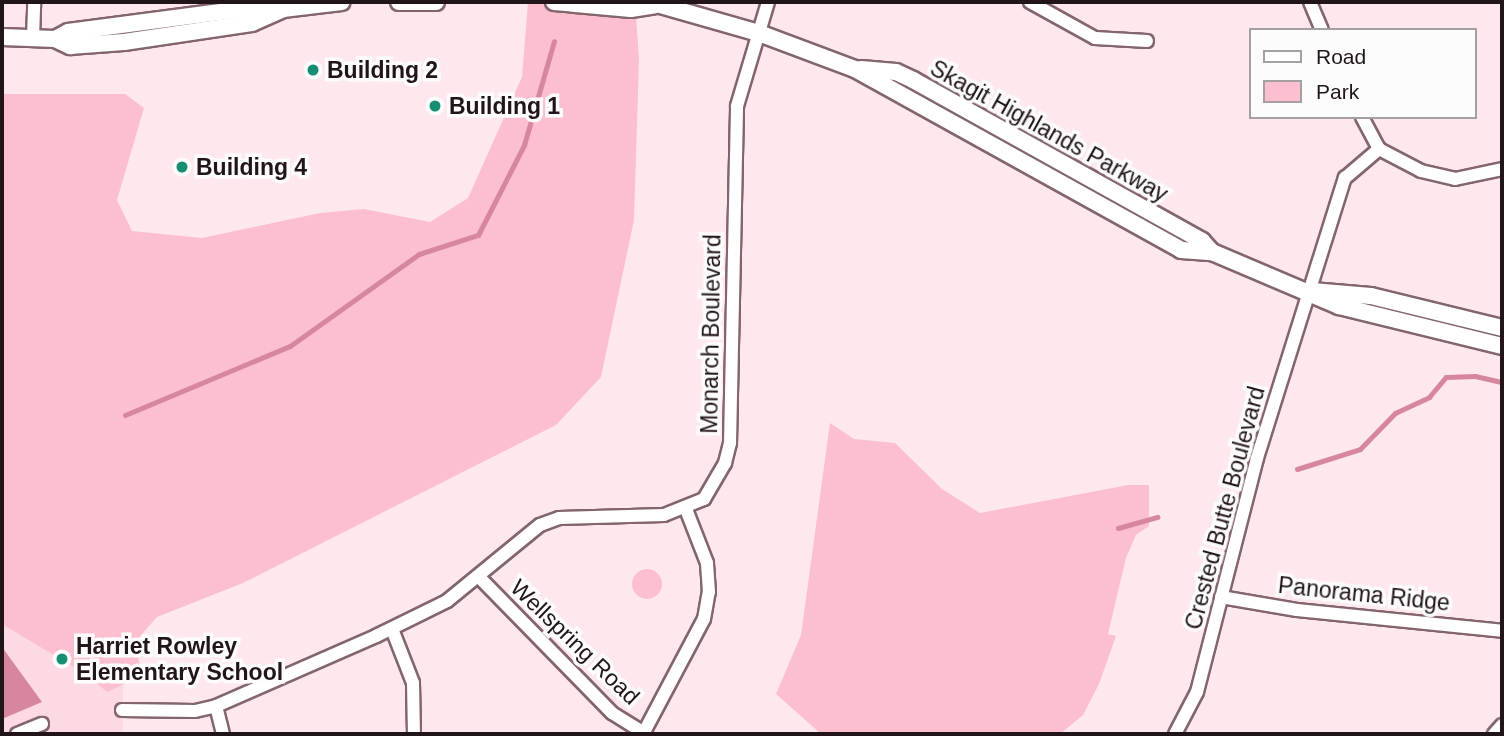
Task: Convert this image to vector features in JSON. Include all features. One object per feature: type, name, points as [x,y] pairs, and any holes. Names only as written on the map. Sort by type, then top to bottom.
[{"type":"street","points":[[33,38],[34,2]]},
{"type":"street","points":[[2,37],[55,39],[68,32],[266,6],[283,9],[342,2]]},
{"type":"street","points":[[400,2],[436,2]]},
{"type":"street","name":"Skagit Highlands Parkway","points":[[554,2],[631,9],[652,3],[759,33],[855,69],[896,72],[1202,241],[1212,252],[1310,291],[1339,306],[1502,346]]},
{"type":"street","name":"Monarch Boulevard","points":[[686,509],[704,499],[725,463],[730,443],[737,106],[768,2]]},
{"type":"street","points":[[1030,2],[1095,38],[1147,41]]},
{"type":"street","points":[[1310,2],[1321,28]]},
{"type":"street","points":[[1363,119],[1379,149],[1421,171],[1455,179],[1502,169]]},
{"type":"street","name":"Crested Butte Boulevard","points":[[1175,734],[1197,692],[1257,458],[1345,178],[1379,149]]},
{"type":"street","name":"Skagit Highlands Parkway","points":[[1310,291],[1371,296],[1502,328]]},
{"type":"street","points":[[122,710],[195,711],[216,706],[392,629],[447,601],[540,524],[559,518],[664,515],[686,509],[707,563],[709,592],[704,619],[644,734]]},
{"type":"street","name":"Wellspring Road","points":[[478,576],[612,713],[644,734]]},
{"type":"street","name":"Panorama Ridge","points":[[1221,597],[1297,610],[1397,617],[1502,631]]},
{"type":"street","points":[[392,629],[413,683],[414,734]]},
{"type":"street","points":[[216,706],[223,734]]},
{"type":"street","points":[[17,734],[42,724]]},
{"type":"street","points":[[1494,734],[1502,725]]},
{"type":"shaded area","name":"Harriet Rowley Elementary School","points":[[2,583],[123,583],[123,734],[2,734]]},
{"type":"shaded area","points":[[2,647],[42,702],[2,719]]},
{"type":"green space","points":[[528,2],[635,2],[639,59],[634,220],[601,377],[556,425],[243,583],[157,617],[135,642],[142,676],[107,692],[87,675],[2,624],[2,94],[125,94],[144,108],[117,200],[132,231],[202,238],[320,213],[364,209],[430,222],[468,198],[522,77]]},
{"type":"green space","points":[[830,423],[854,439],[895,443],[942,489],[980,513],[1128,485],[1149,485],[1149,526],[1136,535],[1126,558],[1108,634],[1116,636],[1099,684],[1083,715],[1060,734],[821,734],[776,694],[801,635]]},
{"type":"green space","points":[[647,569],[658,573],[662,584],[658,595],[647,599],[636,595],[632,584],[636,573]]},
{"type":"waterway","points":[[125,415],[290,346],[419,254],[478,235],[524,145],[554,41]]},
{"type":"waterway","points":[[1297,469],[1360,449],[1395,413],[1429,397],[1446,377],[1475,376],[1502,382]]},
{"type":"waterway","points":[[1118,528],[1157,517]]},
{"type":"place","name":"Building 2","points":[[313,70]]},
{"type":"place","name":"Building 1","points":[[435,106]]},
{"type":"place","name":"Building 4","points":[[182,167]]},
{"type":"place","name":"Harriet Rowley Elementary School","points":[[62,659]]}]
